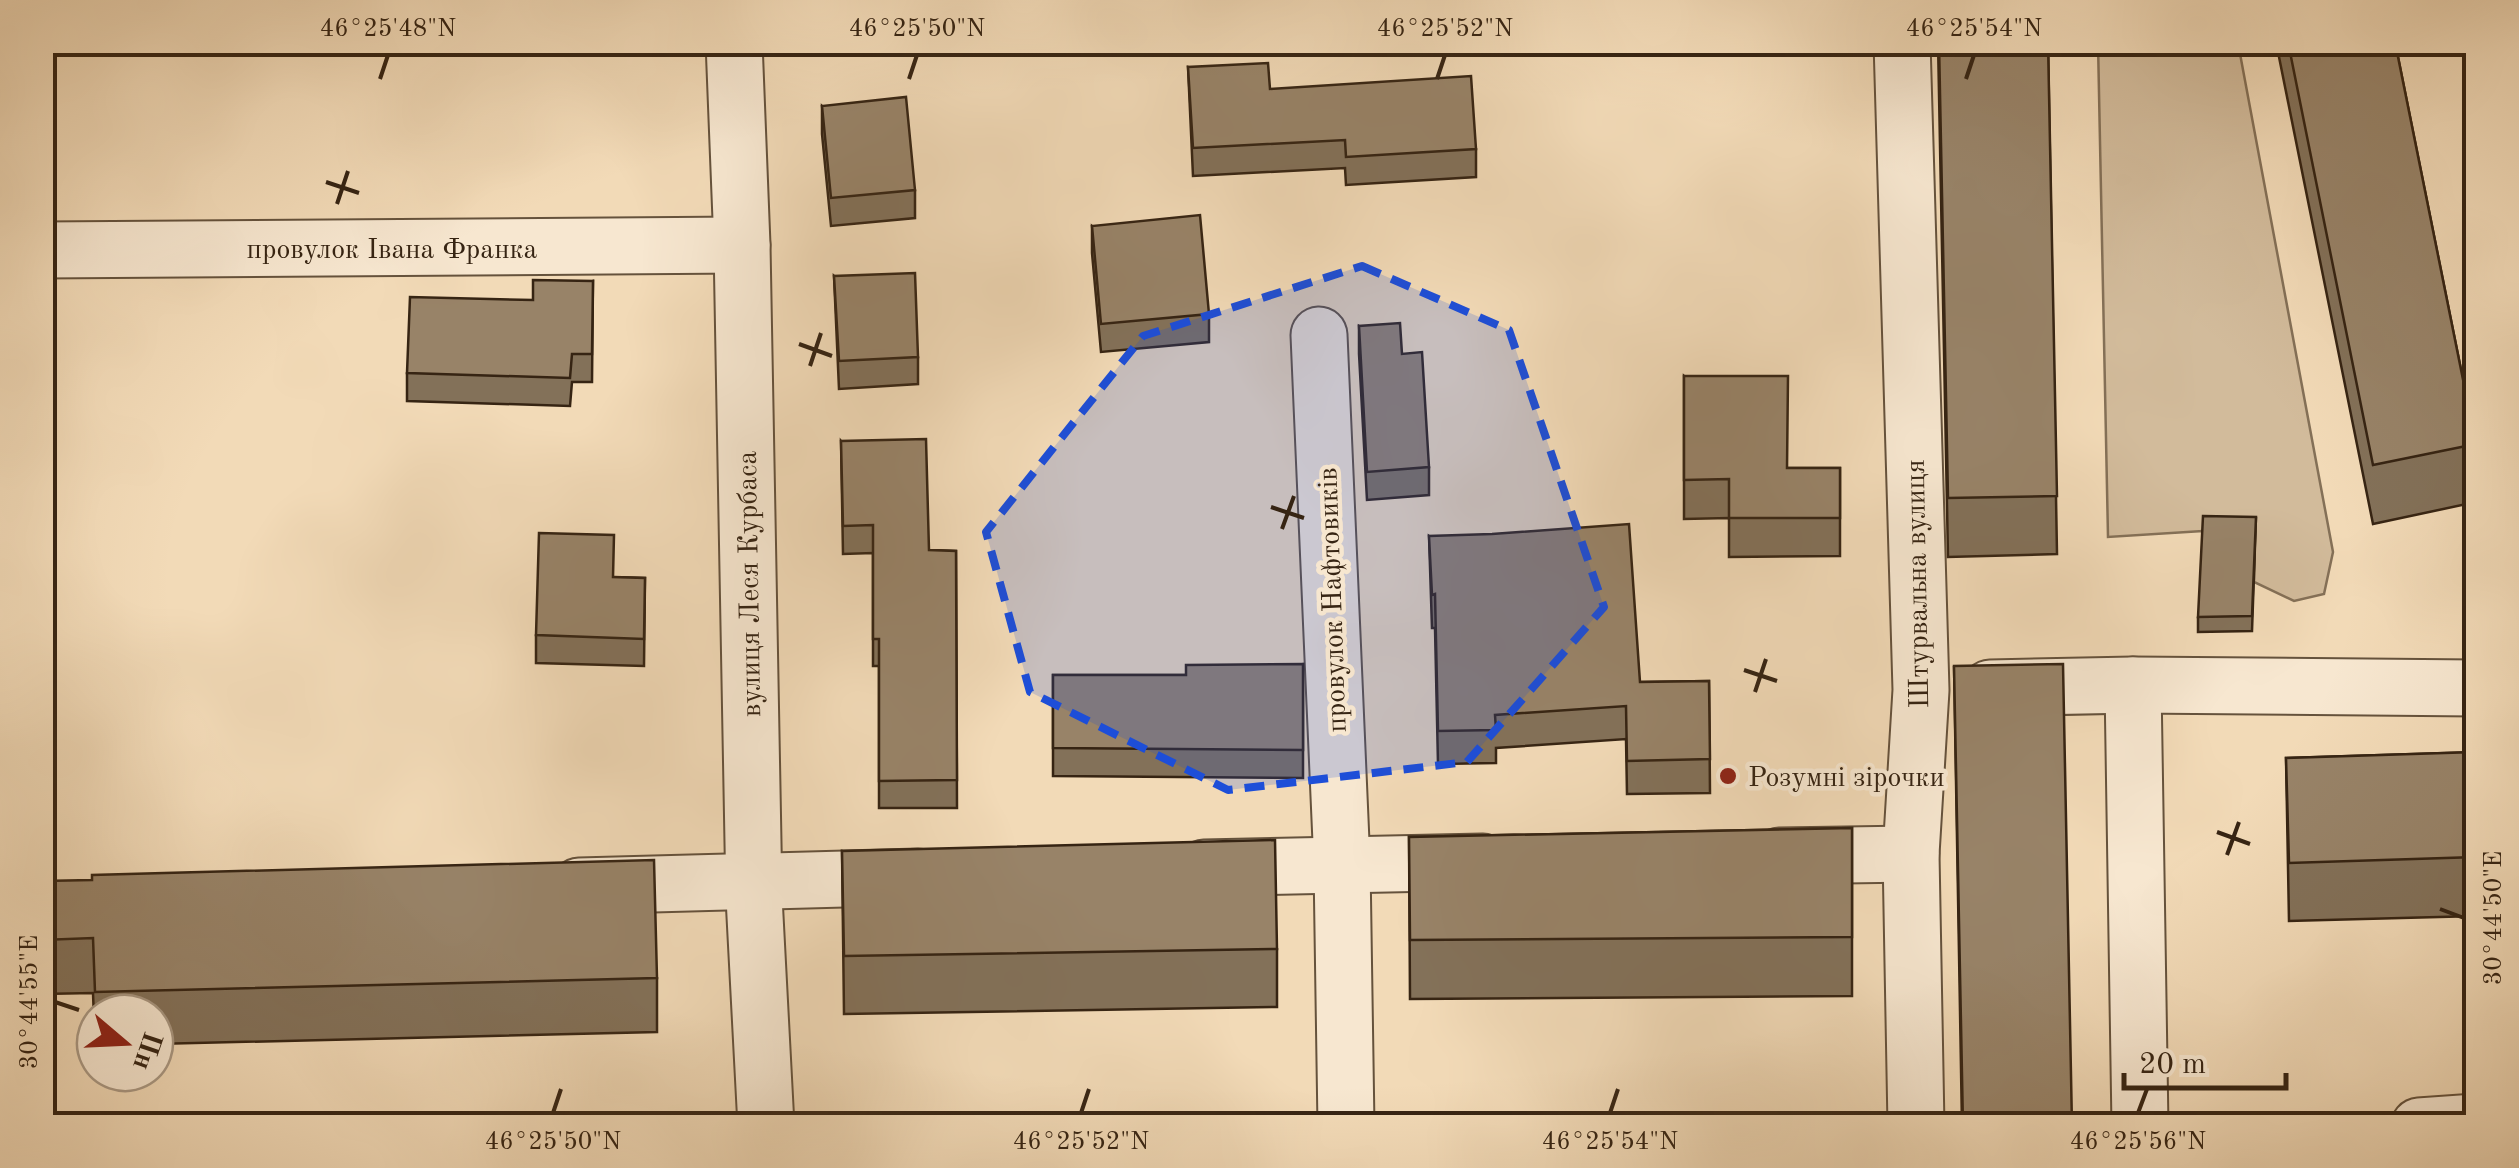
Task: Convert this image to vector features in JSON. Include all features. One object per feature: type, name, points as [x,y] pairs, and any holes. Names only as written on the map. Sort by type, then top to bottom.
[{"type":"street","name":"вулиця Леся Курбаса","points":[[734,42],[742,245],[754,882],[766,1126]]},
{"type":"street","name":"Штурвальна вулиця","points":[[1902,42],[1920,690],[1910,854],[1916,1126]]},
{"type":"street","name":"провулок Івана Франка","points":[[42,250],[742,245]]},
{"type":"street","name":"провулок Нафтовиків","points":[[1320,335],[1342,864],[1346,1126]]},
{"type":"street","points":[[2133,685],[2140,1126]]},
{"type":"street","points":[[1920,690],[2133,685],[2476,688]]},
{"type":"street","points":[[1734,857],[1910,854]]},
{"type":"street","points":[[1149,870],[1538,861]]},
{"type":"street","points":[[536,887],[971,875]]},
{"type":"street","points":[[2420,1126],[2476,1122]]},
{"type":"highlighted area","points":[[1362,266],[1509,330],[1604,607],[1467,762],[1228,790],[1030,692],[986,532],[1143,336]]},
{"type":"shaded area","points":[[2098,43],[2238,43],[2333,552],[2324,594],[2294,601],[2254,582],[2255,532],[2108,537]]},
{"type":"building","points":[[1939,42],[2048,42],[2057,496],[1948,498]]},
{"type":"building","points":[[2288,42],[2395,42],[2476,444],[2373,465]]},
{"type":"building","points":[[1268,63],[1270,89],[1471,76],[1476,149],[1346,157],[1345,140],[1193,148],[1188,67]]},
{"type":"building","points":[[906,97],[915,190],[831,198],[822,106]]},
{"type":"building","points":[[1200,215],[1209,314],[1101,324],[1092,226]]},
{"type":"building","points":[[915,273],[918,357],[839,361],[834,276]]},
{"type":"building","points":[[533,280],[593,281],[592,354],[572,354],[570,378],[407,373],[410,297],[533,300]]},
{"type":"building","points":[[1400,323],[1402,354],[1422,352],[1429,467],[1367,472],[1359,326]]},
{"type":"building","points":[[1684,376],[1788,376],[1787,468],[1840,468],[1840,518],[1729,518],[1729,479],[1684,480]]},
{"type":"building","points":[[926,439],[929,550],[956,551],[957,780],[879,781],[879,639],[873,639],[873,525],[843,526],[841,441]]},
{"type":"building","points":[[2203,516],[2256,517],[2252,616],[2198,617]]},
{"type":"building","points":[[1629,524],[1640,682],[1709,681],[1710,759],[1627,761],[1626,706],[1495,715],[1496,730],[1438,731],[1435,594],[1432,595],[1429,536]]},
{"type":"building","points":[[539,533],[614,535],[613,577],[645,578],[644,639],[536,635]]},
{"type":"building","points":[[1303,664],[1303,750],[1053,748],[1053,675],[1186,675],[1186,665]]},
{"type":"building","points":[[2063,664],[2072,1126],[1963,1126],[1954,666]]},
{"type":"building","points":[[2476,752],[2476,857],[2289,863],[2286,758]]},
{"type":"building","points":[[1852,828],[1852,937],[1410,940],[1409,837]]},
{"type":"building","points":[[1275,840],[1277,949],[844,956],[842,851]]},
{"type":"building","points":[[654,860],[657,978],[95,992],[93,938],[42,940],[42,881],[92,880],[92,875]]},
{"type":"place","name":"Розумні зірочки","points":[[1728,776]]}]
